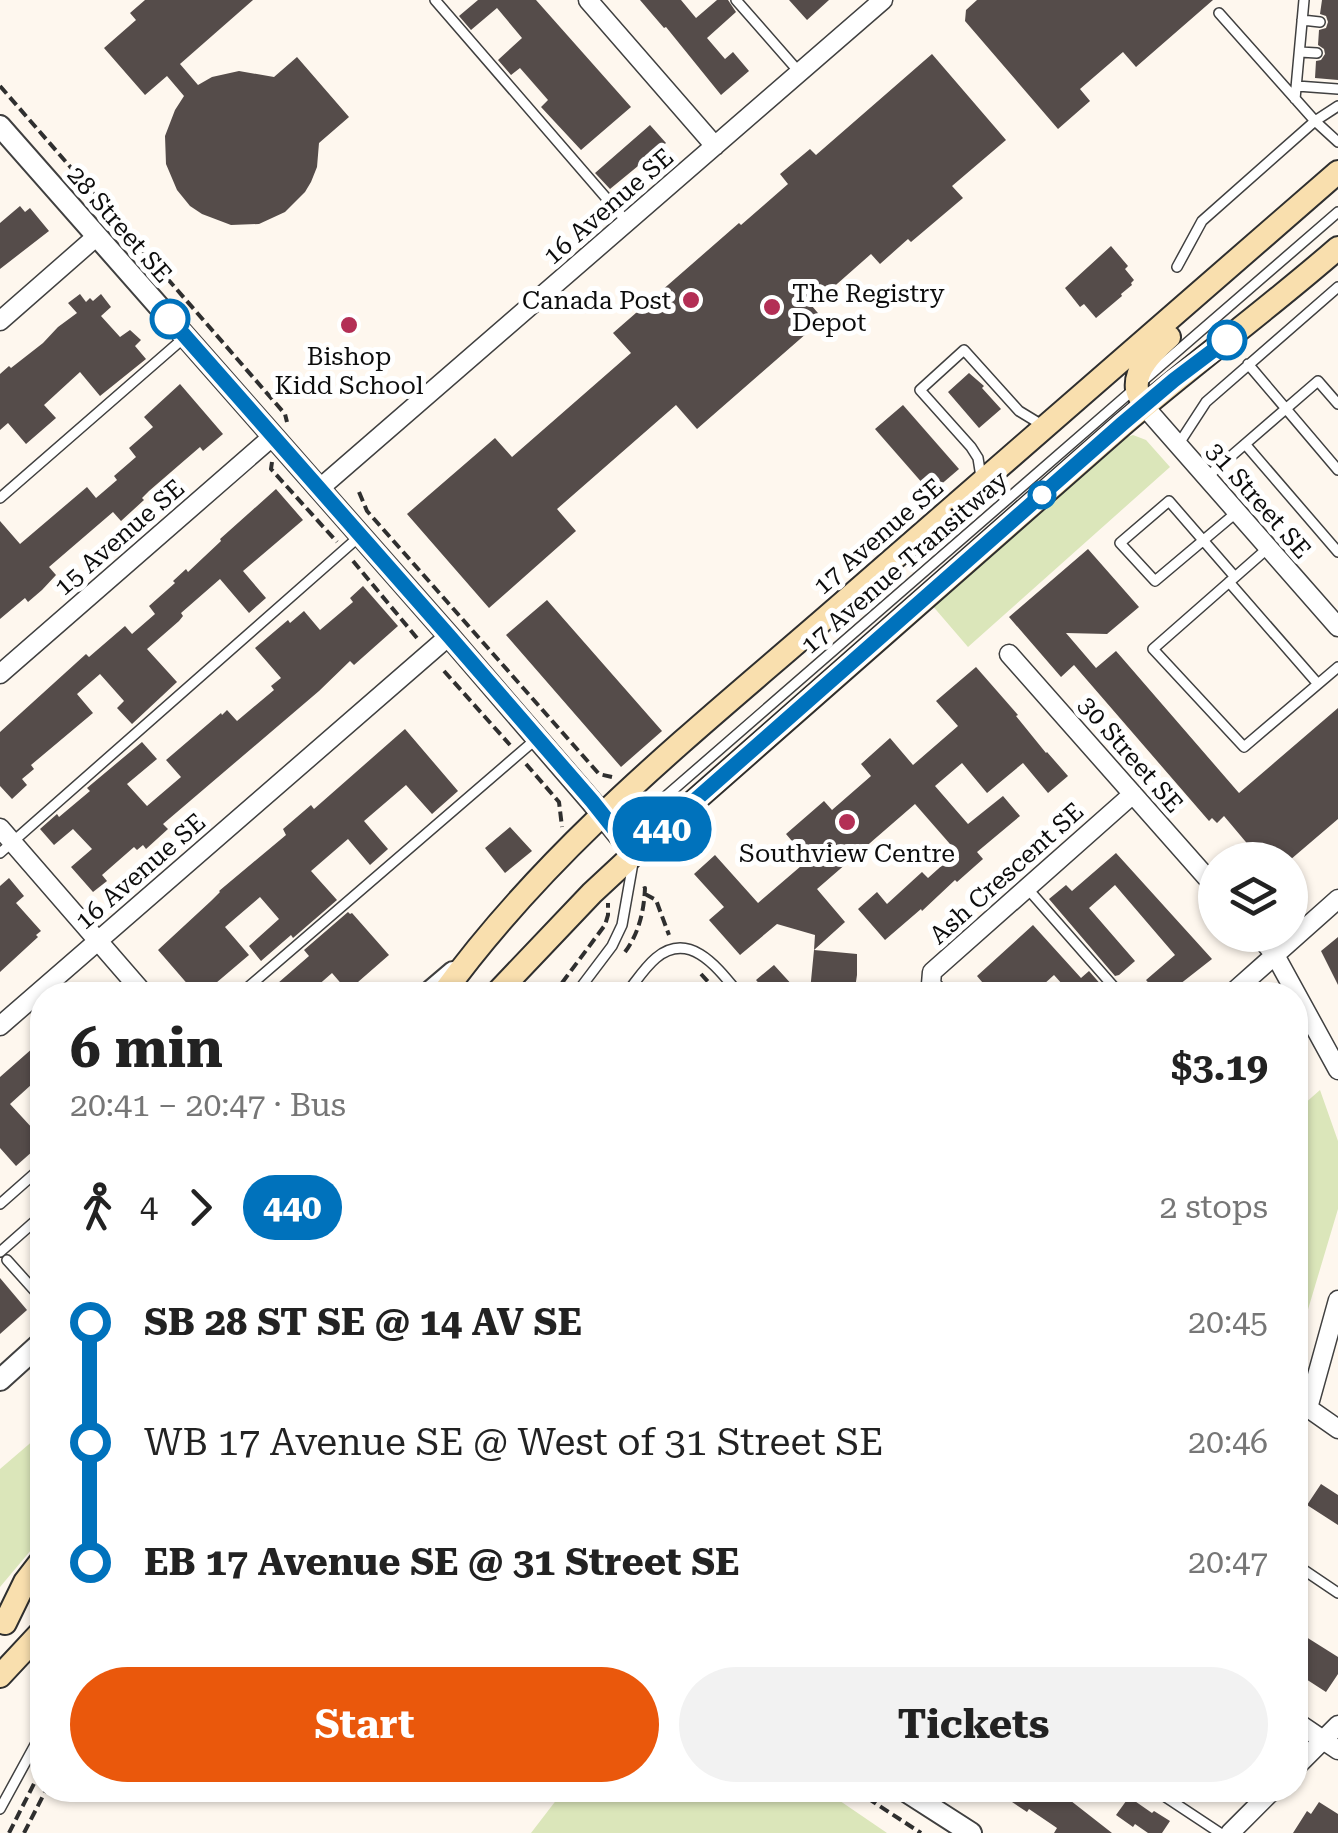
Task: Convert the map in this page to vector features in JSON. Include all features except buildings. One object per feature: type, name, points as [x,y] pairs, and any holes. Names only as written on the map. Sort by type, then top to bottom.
[{"type":"main road","name":"17 Avenue SE","points":[[452,982],[528,890],[642,777],[1338,172]]},
{"type":"main road","points":[[508,982],[634,854],[1140,397],[1263,312],[1338,248]]},
{"type":"main road","points":[[1140,397],[1140,372],[1147,358],[1224,288],[1237,260]]},
{"type":"main road","points":[[2,1626],[30,1576]]},
{"type":"main road","points":[[2,1626],[30,1592]]},
{"type":"main road","points":[[0,1676],[30,1644]]},
{"type":"street","points":[[588,0],[715,146]]},
{"type":"street","name":"16 Avenue SE","points":[[319,488],[884,0]]},
{"type":"street","name":"28 Street SE","points":[[0,126],[185,337],[280,433],[319,488],[634,854]]},
{"type":"street","points":[[0,321],[97,236]]},
{"type":"street","name":"31 Street SE","points":[[1140,397],[1338,627]]},
{"type":"street","name":"15 Avenue SE","points":[[0,674],[280,433]]},
{"type":"street","name":"16 Avenue SE","points":[[51,982],[449,636]]},
{"type":"street","name":"30 Street SE","points":[[1009,654],[1198,867]]},
{"type":"street","name":"Ash Crescent SE","points":[[931,982],[932,972],[1133,794]]},
{"type":"street","points":[[4,841],[133,982]]},
{"type":"street","points":[[1245,982],[1338,899]]},
{"type":"street","points":[[1272,952],[1290,982]]},
{"type":"street","name":"17 Avenue SE","points":[[441,982],[470,957]]},
{"type":"street","name":"16 Avenue SE","points":[[0,1026],[30,1000]]},
{"type":"street","points":[[1308,1015],[1338,1070]]},
{"type":"street","points":[[1338,1300],[1308,1408],[1338,1429]]},
{"type":"street","points":[[0,1380],[30,1353]]},
{"type":"street","points":[[1308,1759],[1330,1745],[1338,1726]]},
{"type":"street","points":[[1308,1730],[1330,1745]]},
{"type":"street","points":[[922,1802],[970,1833]]},
{"type":"street","points":[[1230,1833],[1260,1802]]},
{"type":"lane","points":[[435,0],[627,222]]},
{"type":"lane","points":[[736,0],[800,73]]},
{"type":"lane","points":[[1295,99],[1304,0]]},
{"type":"lane","points":[[1219,13],[1338,142]]},
{"type":"lane","points":[[1302,20],[1320,22]]},
{"type":"lane","points":[[1300,52],[1317,53]]},
{"type":"lane","points":[[1297,86],[1338,89]]},
{"type":"lane","points":[[1177,267],[1202,221],[1338,106]]},
{"type":"lane","points":[[1140,397],[1338,212]]},
{"type":"lane","points":[[1178,445],[1206,402],[1338,286]]},
{"type":"lane","points":[[0,498],[185,337]]},
{"type":"lane","points":[[982,482],[978,458],[971,446],[920,390],[964,350],[1018,411],[1045,426]]},
{"type":"lane","points":[[1248,364],[1338,470]]},
{"type":"lane","points":[[1206,478],[1318,381],[1338,404]]},
{"type":"lane","points":[[1245,444],[1338,552]]},
{"type":"lane","points":[[1237,512],[1203,542],[1155,581],[1120,543],[1168,501],[1203,542],[1318,684]]},
{"type":"lane","points":[[4,841],[361,535]]},
{"type":"lane","points":[[1268,548],[1153,649],[1244,747],[1338,667]]},
{"type":"lane","points":[[253,982],[537,738]]},
{"type":"lane","points":[[585,982],[612,946],[622,925],[634,854]]},
{"type":"lane","points":[[1027,888],[1110,982]]},
{"type":"lane","points":[[636,982],[658,956],[673,949],[689,948],[712,962],[729,982]]},
{"type":"lane","points":[[0,1204],[30,1178]]},
{"type":"lane","points":[[30,1228],[3,1256],[30,1286]]},
{"type":"lane","points":[[1308,1573],[1338,1593]]},
{"type":"lane","points":[[0,1809],[30,1754]]},
{"type":"lane","points":[[1172,1802],[1220,1833]]},
{"type":"path","points":[[0,86],[284,414],[280,433]]},
{"type":"path","points":[[359,492],[367,511],[599,774],[616,777]]},
{"type":"path","points":[[563,982],[605,924],[610,906],[599,887]]},
{"type":"path","points":[[645,894],[656,900],[673,949]]},
{"type":"path","points":[[696,967],[709,982]]},
{"type":"path","points":[[9,1833],[30,1792]]},
{"type":"path","points":[[24,1833],[40,1802]]},
{"type":"path","points":[[873,1802],[921,1833]]},
{"type":"green space","points":[[1133,435],[1146,440],[1170,467],[968,647],[931,604],[1122,439]]},
{"type":"green space","points":[[1320,1090],[1338,1141],[1338,1209],[1308,1309],[1308,1101]]},
{"type":"green space","points":[[30,1443],[30,1551],[0,1587],[0,1469]]},
{"type":"green space","points":[[555,1802],[842,1802],[887,1833],[531,1833]]},
{"type":"bus line","name":"440","points":[[170,319],[449,636],[634,854],[1122,424],[1227,340]]},
{"type":"place","name":"Canada Post","points":[[691,300]]},
{"type":"place","name":"The Registry Depot","points":[[772,307]]},
{"type":"place","name":"Bishop Kidd School","points":[[349,325]]},
{"type":"place","name":"Southview Centre","points":[[847,822]]}]
